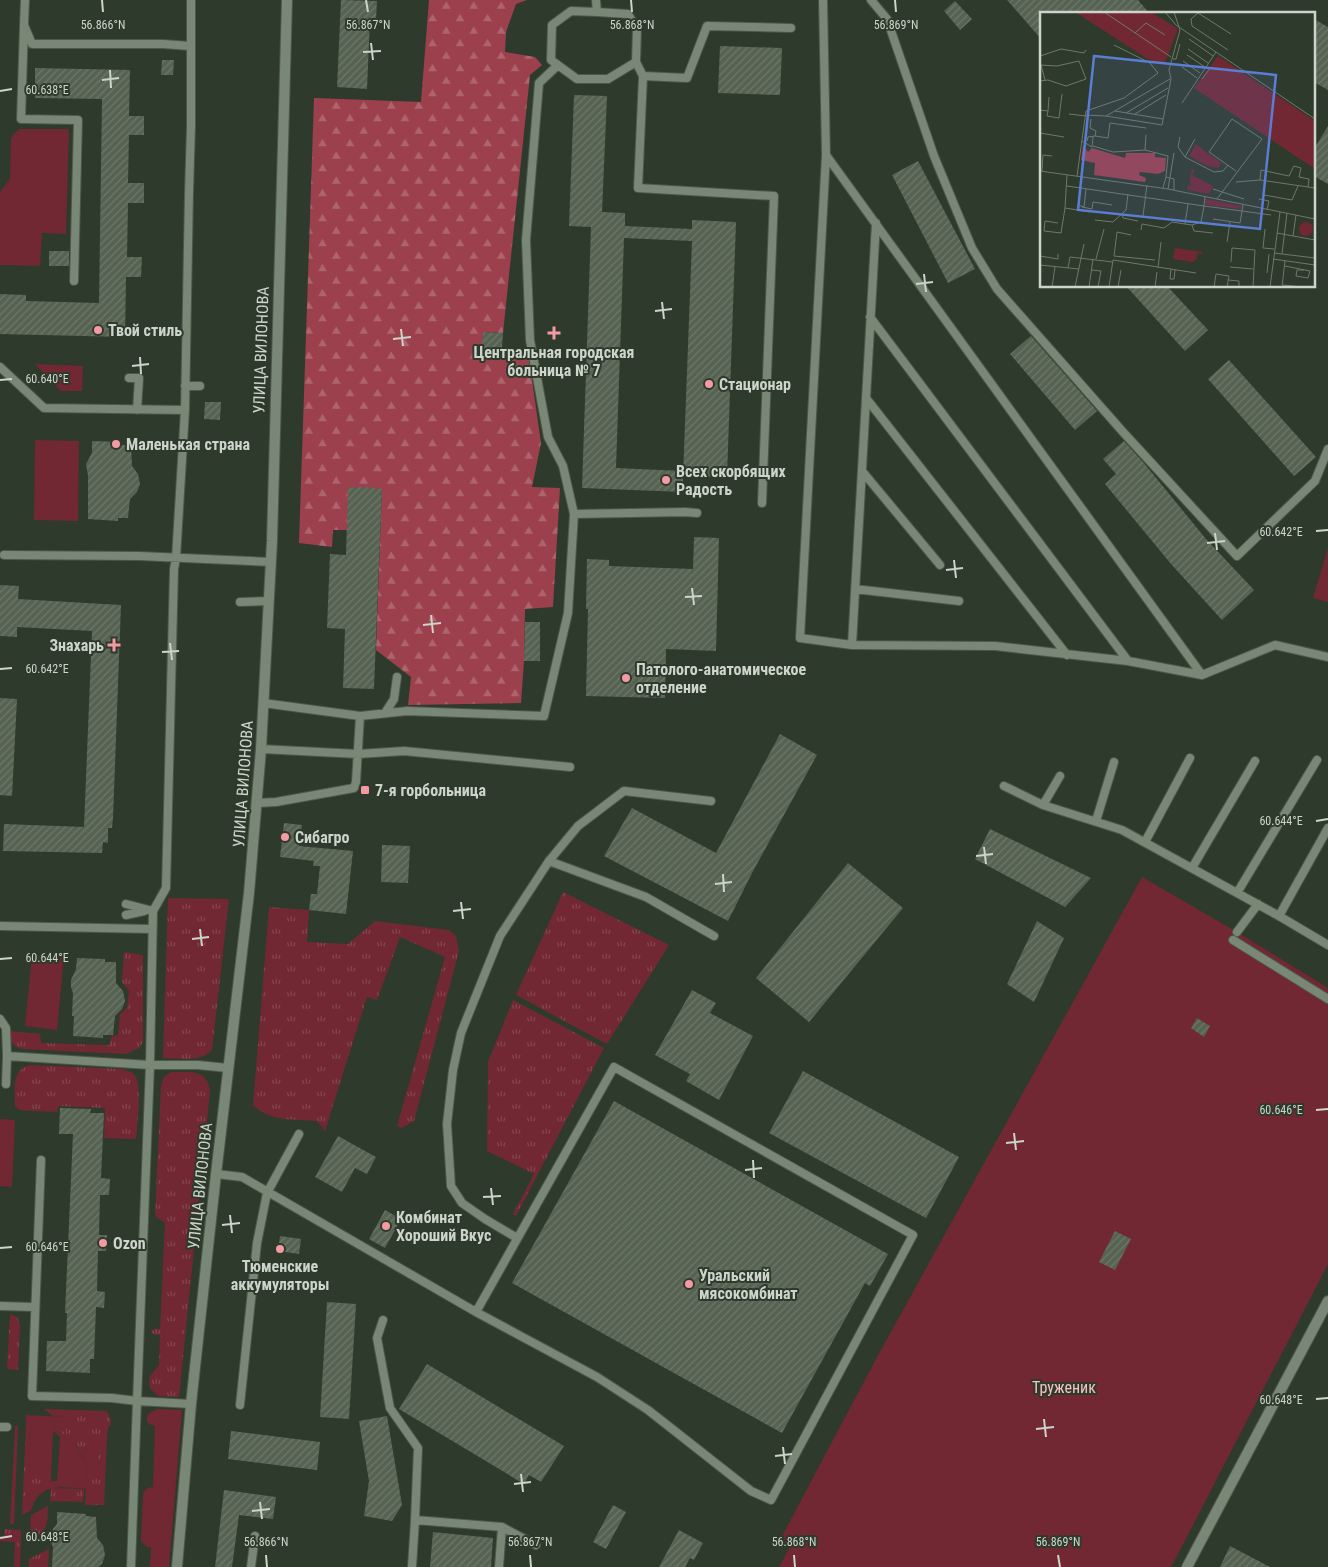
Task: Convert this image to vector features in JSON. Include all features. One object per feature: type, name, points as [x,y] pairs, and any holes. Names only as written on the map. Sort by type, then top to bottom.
[{"type":"street","name":"УЛИЦА ВИЛОНОВА","points":[[177,1567],[191,1404],[249,893],[261,749],[271,562],[287,0]]},
{"type":"street","points":[[1187,1567],[1328,1301]]},
{"type":"lane","points":[[25,0],[21,119],[78,120],[74,281]]},
{"type":"lane","points":[[131,1567],[150,1065],[152,929],[150,911],[166,888],[174,568],[185,410],[191,127],[191,0]]},
{"type":"lane","points":[[596,0],[597,12]]},
{"type":"lane","points":[[822,0],[826,155],[800,638],[852,645],[995,646],[1128,662],[1202,675],[1276,645],[1328,657]]},
{"type":"lane","points":[[870,0],[887,19],[934,156],[972,248],[997,289],[1123,432],[1237,556],[1315,481],[1328,449]]},
{"type":"lane","points":[[636,62],[608,79],[577,79],[551,60],[552,25],[571,11],[597,12],[628,14],[637,29],[636,62],[643,76],[638,188],[774,196],[762,503]]},
{"type":"lane","points":[[24,25],[32,44],[163,44],[190,46]]},
{"type":"lane","points":[[643,76],[687,78],[707,26],[791,28]]},
{"type":"lane","points":[[264,702],[360,716],[407,711],[544,716],[568,613],[574,514],[563,466],[548,437],[530,340],[526,240],[539,83],[558,65]]},
{"type":"lane","points":[[826,155],[1202,675]]},
{"type":"lane","points":[[852,645],[876,223]]},
{"type":"lane","points":[[870,317],[1128,662]]},
{"type":"lane","points":[[0,367],[44,408],[185,410]]},
{"type":"lane","points":[[0,379],[6,373]]},
{"type":"lane","points":[[129,378],[139,378],[137,410]]},
{"type":"lane","points":[[185,386],[200,386]]},
{"type":"lane","points":[[128,387],[138,387]]},
{"type":"lane","points":[[866,398],[1066,655]]},
{"type":"lane","points":[[862,471],[940,565]]},
{"type":"lane","points":[[574,514],[697,513]]},
{"type":"lane","points":[[4,555],[139,556],[271,562]]},
{"type":"lane","points":[[855,588],[959,601]]},
{"type":"lane","points":[[240,602],[269,601]]},
{"type":"lane","points":[[385,713],[394,699],[397,677]]},
{"type":"lane","points":[[257,803],[276,802],[354,788],[360,716]]},
{"type":"lane","points":[[261,749],[358,754],[404,751],[570,766]]},
{"type":"lane","points":[[1145,842],[1190,758]]},
{"type":"lane","points":[[1236,893],[1317,760]]},
{"type":"lane","points":[[1192,868],[1255,761]]},
{"type":"lane","points":[[1096,821],[1114,762]]},
{"type":"lane","points":[[1043,805],[1060,776]]},
{"type":"lane","points":[[1004,786],[1043,805],[1122,830],[1258,904],[1328,945]]},
{"type":"lane","points":[[517,1238],[485,1219],[462,1202],[451,1186],[447,1124],[453,1070],[462,1033],[500,936],[549,861],[578,826],[624,791],[711,801]]},
{"type":"lane","points":[[1279,916],[1328,828]]},
{"type":"lane","points":[[549,861],[646,897],[714,936]]},
{"type":"lane","points":[[126,904],[150,911]]},
{"type":"lane","points":[[1237,932],[1258,904]]},
{"type":"lane","points":[[126,915],[150,911]]},
{"type":"lane","points":[[0,926],[152,929]]},
{"type":"lane","points":[[1233,940],[1328,999]]},
{"type":"lane","points":[[0,1019],[6,1028],[6,1084]]},
{"type":"lane","points":[[7,1056],[228,1068]]},
{"type":"lane","points":[[216,1174],[242,1178],[476,1312],[597,1376],[648,1410],[751,1491],[771,1500],[913,1235],[614,1067],[476,1312]]},
{"type":"lane","points":[[240,1405],[257,1243],[268,1193],[298,1134]]},
{"type":"lane","points":[[41,1160],[32,1396],[112,1398],[191,1404]]},
{"type":"lane","points":[[0,1306],[34,1307]]},
{"type":"lane","points":[[383,1320],[377,1338],[390,1408],[418,1448],[412,1567]]},
{"type":"lane","points":[[415,1520],[502,1527],[536,1544]]},
{"type":"lane","points":[[499,1567],[502,1527]]},
{"type":"lane","points":[[251,1567],[255,1536]]},
{"type":"green space","points":[[429,0],[527,0],[516,4],[506,32],[505,52],[535,57],[542,65],[530,75],[503,333],[484,332],[481,358],[529,359],[541,443],[532,487],[560,488],[553,607],[525,609],[521,703],[408,705],[411,677],[376,650],[382,489],[347,530],[333,530],[332,547],[299,543],[314,98],[421,102]]},
{"type":"green space","points":[[19,129],[69,129],[66,234],[42,233],[40,266],[0,265],[0,192],[10,179],[11,138]]},
{"type":"green space","points":[[35,364],[83,366],[82,391],[61,391]]},
{"type":"green space","points":[[35,440],[79,441],[78,521],[34,520]]},
{"type":"green space","points":[[1328,548],[1328,602],[1313,598]]},
{"type":"green space","name":"Труженик","points":[[1142,877],[1328,988],[1328,1264],[1171,1567],[779,1567],[792,1543],[781,1538],[876,1359]]},
{"type":"green space","points":[[563,892],[669,945],[607,1044],[516,995]]},
{"type":"green space","points":[[168,898],[229,899],[212,1050],[196,1058],[163,1058]]},
{"type":"green space","points":[[269,907],[309,910],[307,942],[348,944],[375,921],[449,930],[456,936],[459,951],[414,1121],[402,1128],[397,1126],[445,957],[400,937],[377,1000],[367,997],[325,1131],[317,1121],[274,1117],[253,1105]]},
{"type":"green space","points":[[124,952],[143,955],[143,1042],[139,1048],[126,1054],[23,1049],[16,1047],[12,1043],[9,1031],[40,1034],[41,1043],[109,1045],[112,1036],[118,1035],[120,1014],[127,1008],[129,991],[122,982]]},
{"type":"green space","points":[[32,956],[64,956],[57,1030],[25,1026]]},
{"type":"green space","points":[[513,1000],[604,1048],[516,1216],[513,1214],[534,1174],[487,1151],[488,1062]]},
{"type":"green space","points":[[29,1065],[123,1069],[133,1073],[137,1079],[139,1095],[136,1139],[104,1138],[105,1108],[58,1106],[57,1112],[19,1110],[15,1106],[15,1082],[19,1071]]},
{"type":"green space","points":[[171,1072],[190,1072],[201,1075],[205,1078],[210,1091],[179,1397],[158,1396],[150,1388],[149,1383],[150,1376],[159,1365],[160,1335],[151,1332],[154,1329],[160,1329],[165,1223],[155,1216],[161,1085],[164,1077]]},
{"type":"green space","points":[[0,1119],[15,1120],[12,1187],[0,1186]]},
{"type":"green space","points":[[10,1314],[17,1317],[20,1324],[18,1370],[7,1369]]},
{"type":"green space","points":[[44,1409],[107,1411],[111,1424],[108,1427],[107,1437],[104,1505],[85,1505],[87,1462],[79,1452],[76,1442],[68,1442],[53,1427],[53,1422],[66,1434],[66,1417],[53,1416]]},
{"type":"green space","points":[[157,1409],[182,1410],[169,1567],[150,1567],[151,1547],[147,1547],[141,1541],[143,1494],[146,1489],[153,1487],[155,1426],[149,1423],[147,1419],[148,1414]]},
{"type":"green space","points":[[26,1415],[66,1417],[66,1434],[53,1422],[53,1427],[68,1442],[73,1442],[74,1438],[76,1438],[76,1444],[84,1459],[86,1439],[88,1439],[88,1442],[98,1443],[97,1462],[87,1462],[86,1489],[53,1488],[40,1495],[31,1511],[28,1512],[29,1489],[26,1489],[26,1483],[41,1484],[41,1474],[29,1473],[31,1423],[26,1422]],"holes":[[[53,1431],[60,1437],[57,1481],[51,1481]]]},
{"type":"green space","points":[[26,1422],[31,1423],[29,1472],[41,1473],[41,1484],[29,1489],[28,1512],[22,1515]]},
{"type":"green space","points":[[15,1426],[18,1426],[14,1524],[10,1524]]},
{"type":"green space","points":[[51,1488],[84,1489],[83,1502],[50,1501]]},
{"type":"green space","points":[[48,1506],[43,1540],[30,1540],[31,1515]]},
{"type":"green space","points":[[4,1529],[21,1530],[20,1567],[14,1567],[15,1542],[0,1541],[0,1536],[4,1536]]},
{"type":"green space","points":[[49,1549],[48,1567],[29,1567],[29,1559]]},
{"type":"building","points":[[341,0],[377,1],[376,19],[370,19],[367,89],[337,87]]},
{"type":"building","points":[[1007,0],[1138,0],[1148,12],[1040,12],[1040,38]]},
{"type":"building","points":[[955,1],[972,19],[960,30],[944,11]]},
{"type":"building","points":[[1316,20],[1328,27],[1328,90],[1316,83]]},
{"type":"building","points":[[720,46],[782,48],[780,95],[718,93]]},
{"type":"building","points":[[162,60],[174,60],[173,75],[161,75]]},
{"type":"building","points":[[35,68],[130,70],[129,116],[144,116],[144,135],[129,135],[128,183],[144,183],[144,203],[128,203],[127,257],[142,257],[141,277],[126,277],[125,337],[0,334],[0,294],[26,295],[26,301],[99,303],[102,99],[35,98]]},
{"type":"building","points":[[574,95],[607,96],[602,212],[625,213],[625,226],[692,229],[692,220],[736,222],[727,477],[683,476],[683,492],[582,488],[591,227],[569,226]],"holes":[[[624,238],[692,241],[683,476],[683,471],[616,468]]]},
{"type":"building","points":[[1328,126],[1328,184],[1316,177],[1316,146]]},
{"type":"building","points":[[918,161],[975,269],[948,283],[892,175]]},
{"type":"building","points":[[49,251],[69,251],[69,266],[49,266]]},
{"type":"building","points":[[1128,288],[1169,288],[1208,330],[1185,351]]},
{"type":"building","points":[[483,332],[503,333],[501,360],[481,358]]},
{"type":"building","points":[[1031,336],[1097,411],[1075,430],[1010,354]]},
{"type":"building","points":[[1229,360],[1316,457],[1294,476],[1208,379]]},
{"type":"building","points":[[205,402],[221,402],[220,420],[204,419]]},
{"type":"building","points":[[92,441],[121,442],[121,445],[131,445],[132,466],[138,474],[140,484],[137,492],[130,499],[128,518],[118,518],[118,521],[88,519],[88,476],[86,464],[92,453]]},
{"type":"building","points":[[1124,441],[1206,539],[1254,590],[1222,620],[1171,564],[1105,484],[1116,474],[1103,459]]},
{"type":"building","points":[[348,488],[382,489],[374,689],[343,688],[345,629],[327,628],[330,554],[346,555]]},
{"type":"building","points":[[694,537],[719,538],[716,651],[666,649],[665,698],[586,696],[587,559],[609,560],[609,566],[693,569]]},
{"type":"building","points":[[0,585],[19,586],[18,599],[121,605],[113,818],[112,828],[108,828],[108,843],[103,842],[102,853],[3,851],[4,824],[84,827],[92,631],[17,627],[17,637],[0,636]]},
{"type":"building","points":[[525,622],[540,622],[540,661],[524,661]]},
{"type":"building","points":[[0,698],[17,699],[12,796],[0,795]]},
{"type":"building","points":[[780,734],[817,755],[752,873],[728,921],[604,856],[632,808],[716,853]]},
{"type":"building","points":[[284,823],[302,825],[299,846],[353,851],[346,914],[309,910],[311,894],[317,894],[320,866],[313,866],[314,861],[280,857]]},
{"type":"building","points":[[990,829],[1091,878],[1065,907],[975,859]]},
{"type":"building","points":[[382,845],[410,846],[408,883],[381,882]]},
{"type":"building","points":[[848,863],[903,908],[809,1022],[756,978]]},
{"type":"building","points":[[1037,921],[1064,938],[1034,1002],[1007,984]]},
{"type":"building","points":[[77,958],[105,959],[105,962],[116,962],[116,983],[123,991],[125,1001],[122,1009],[115,1016],[113,1035],[103,1035],[103,1038],[73,1036],[74,1016],[72,1016],[73,993],[71,980],[76,969]]},
{"type":"building","points":[[692,990],[716,1003],[710,1013],[753,1036],[719,1100],[686,1081],[690,1074],[655,1055]]},
{"type":"building","points":[[1197,1018],[1210,1026],[1204,1037],[1191,1028]]},
{"type":"building","points":[[803,1071],[959,1157],[926,1218],[769,1133]]},
{"type":"building","name":"Уральский мясокомбинат","points":[[614,1101],[888,1254],[870,1286],[865,1283],[782,1433],[512,1283]]},
{"type":"building","points":[[60,1108],[91,1109],[90,1113],[104,1113],[101,1178],[110,1179],[109,1195],[100,1195],[99,1235],[107,1235],[106,1251],[98,1251],[97,1291],[105,1292],[104,1308],[96,1307],[94,1359],[90,1359],[90,1373],[46,1371],[47,1341],[66,1341],[67,1313],[65,1313],[73,1134],[59,1134]]},
{"type":"building","points":[[338,1136],[376,1157],[367,1174],[355,1168],[342,1192],[315,1177]]},
{"type":"building","name":"Комбинат Хороший Вкус","points":[[385,1210],[401,1219],[385,1248],[369,1239]]},
{"type":"building","points":[[1115,1231],[1131,1239],[1115,1270],[1099,1262]]},
{"type":"building","points":[[280,1236],[301,1239],[299,1254],[278,1251]]},
{"type":"building","points":[[327,1302],[356,1304],[349,1419],[320,1417]]},
{"type":"building","points":[[427,1364],[564,1446],[541,1482],[529,1475],[524,1484],[399,1409]]},
{"type":"building","points":[[387,1416],[402,1505],[392,1521],[364,1516],[369,1481],[359,1421]]},
{"type":"building","points":[[231,1431],[320,1442],[317,1470],[228,1459]]},
{"type":"building","points":[[224,1490],[276,1497],[273,1519],[239,1515],[232,1567],[215,1567]]},
{"type":"building","points":[[613,1505],[626,1512],[606,1549],[593,1542]]},
{"type":"building","points":[[57,1512],[86,1514],[86,1516],[96,1517],[97,1538],[103,1545],[105,1555],[102,1564],[98,1567],[52,1567],[53,1547],[51,1542],[53,1529],[57,1524]]},
{"type":"building","points":[[679,1530],[703,1543],[694,1560],[690,1558],[685,1567],[659,1567]]},
{"type":"building","points":[[433,1532],[493,1538],[491,1567],[430,1567]]},
{"type":"building","points":[[1230,1546],[1270,1567],[1220,1567]]},
{"type":"place","name":"Твой стиль","points":[[98,330]]},
{"type":"place","name":"Центральная городская больница № 7","points":[[554,333]]},
{"type":"place","name":"Стационар","points":[[709,384]]},
{"type":"place","name":"Маленькая страна","points":[[116,444]]},
{"type":"place","name":"Всех скорбящих Радость","points":[[666,480]]},
{"type":"place","name":"Знахарь","points":[[114,645]]},
{"type":"place","name":"Патолого-анатомическое отделение","points":[[626,678]]},
{"type":"place","name":"7-я горбольница","points":[[365,790]]},
{"type":"place","name":"Сибагро","points":[[285,837]]},
{"type":"place","name":"Комбинат Хороший Вкус","points":[[386,1226]]},
{"type":"place","name":"Ozon","points":[[103,1243]]},
{"type":"place","name":"Тюменские аккумуляторы","points":[[280,1249]]},
{"type":"place","name":"Уральский мясокомбинат","points":[[689,1284]]}]
